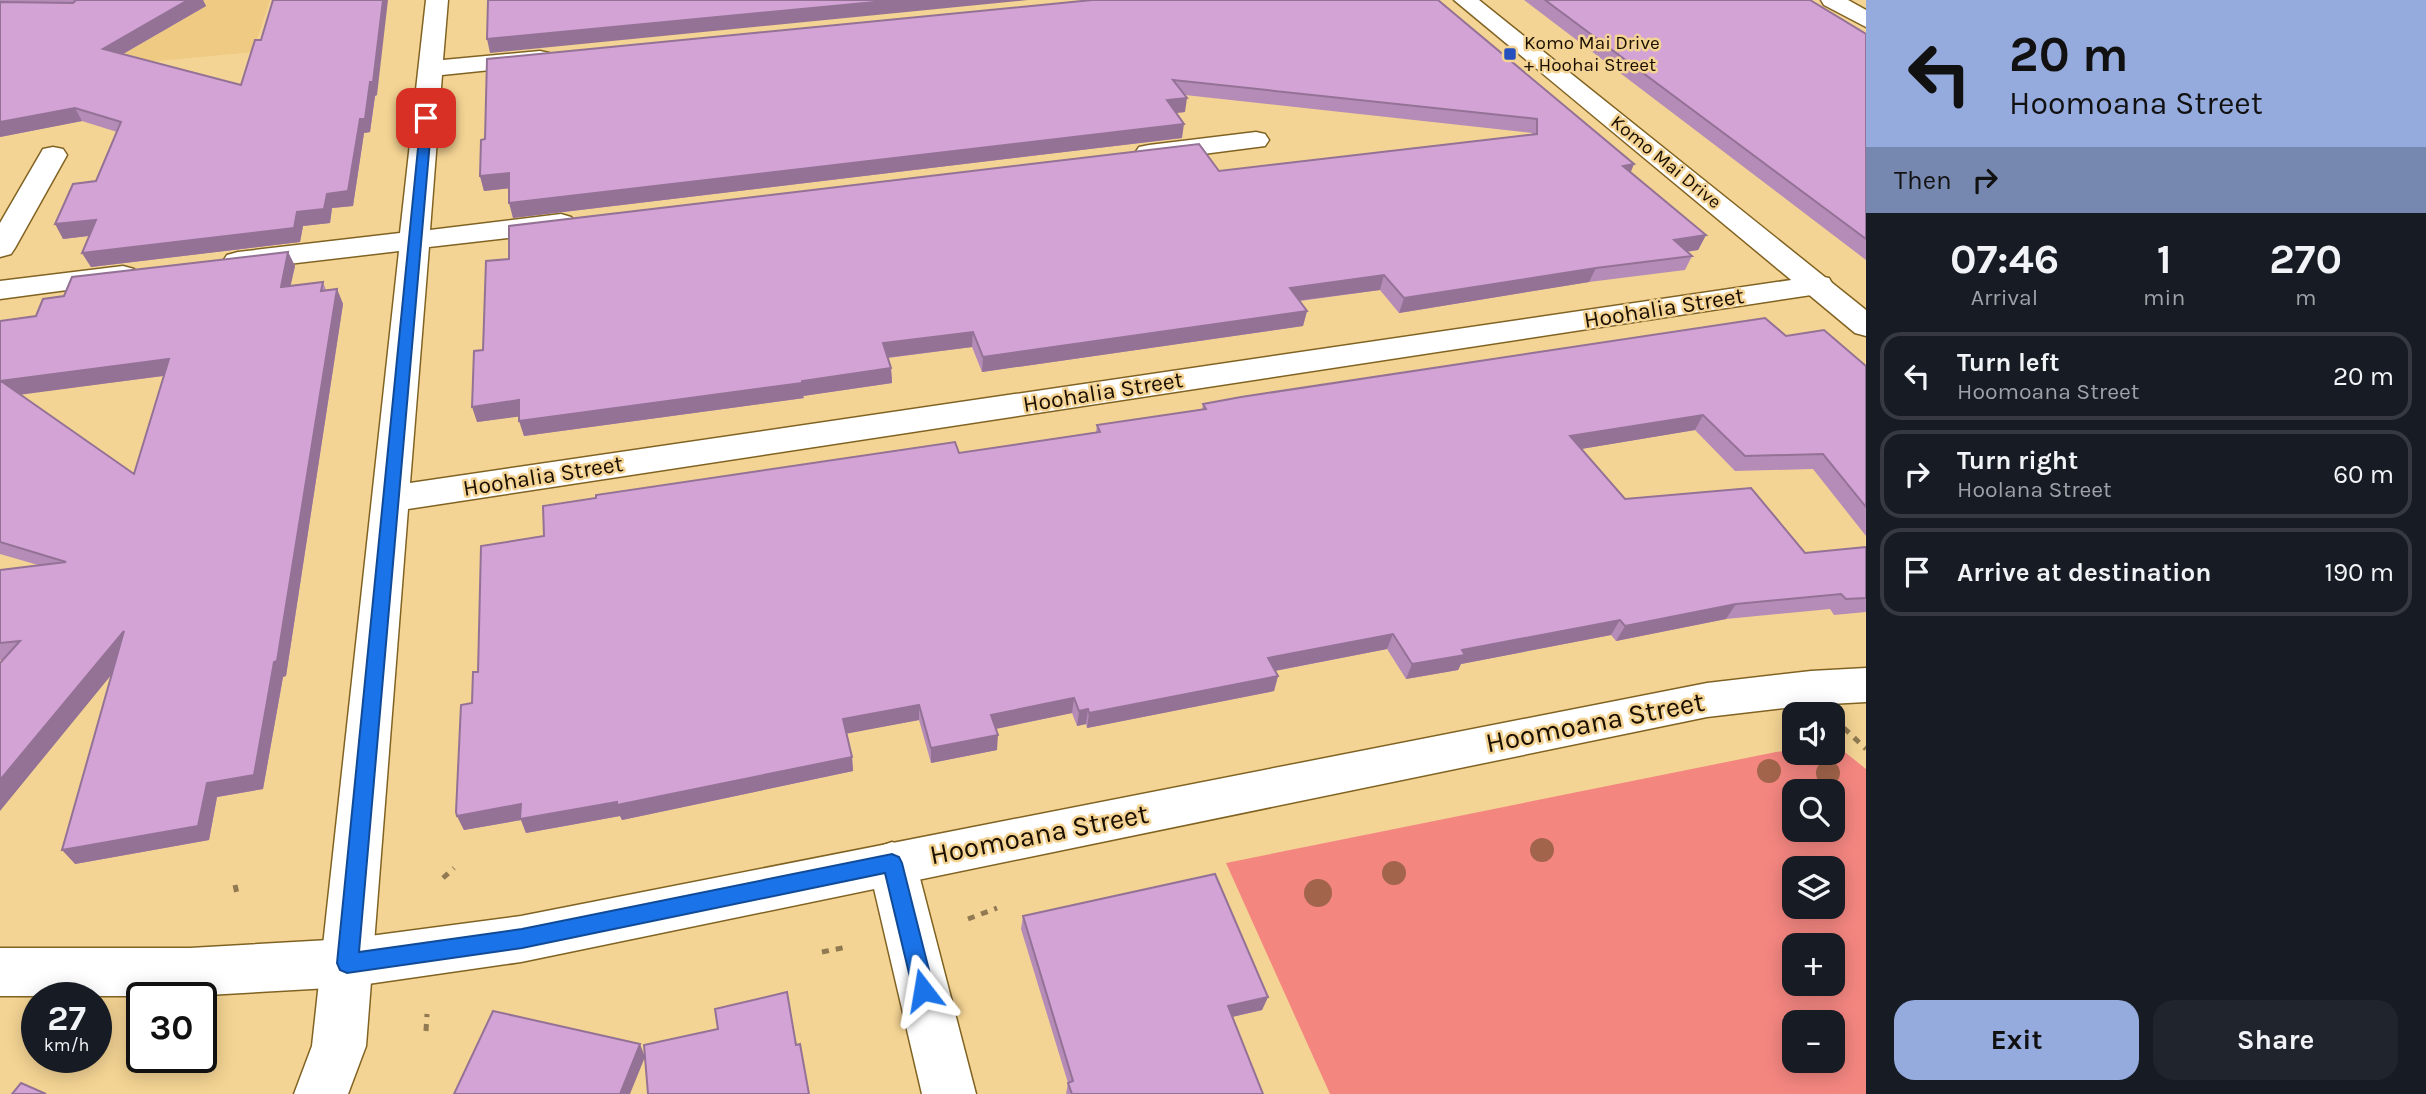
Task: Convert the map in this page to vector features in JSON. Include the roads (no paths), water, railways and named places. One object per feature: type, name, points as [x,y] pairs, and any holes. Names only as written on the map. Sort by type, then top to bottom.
[{"type":"street","points":[[321,1094],[339,1046],[437,0]]},
{"type":"street","name":"Komo Mai Drive","points":[[1465,0],[1866,326]]},
{"type":"street","points":[[1832,0],[1866,20]]},
{"type":"street","points":[[431,69],[557,57]]},
{"type":"street","points":[[1117,157],[1256,140]]},
{"type":"street","points":[[0,248],[53,155]]},
{"type":"street","points":[[215,264],[592,219]]},
{"type":"street","points":[[0,289],[148,272]]},
{"type":"street","name":"Hoohalia Street","points":[[389,499],[1818,285]]},
{"type":"street","name":"Hoomoana Street","points":[[0,972],[190,972],[347,963],[522,939],[1707,700],[1811,688],[1866,685]]},
{"type":"street","points":[[892,863],[949,1094]]},
{"type":"place","name":"Komo Mai Drive + Hoohai Street","points":[[1510,54]]}]
